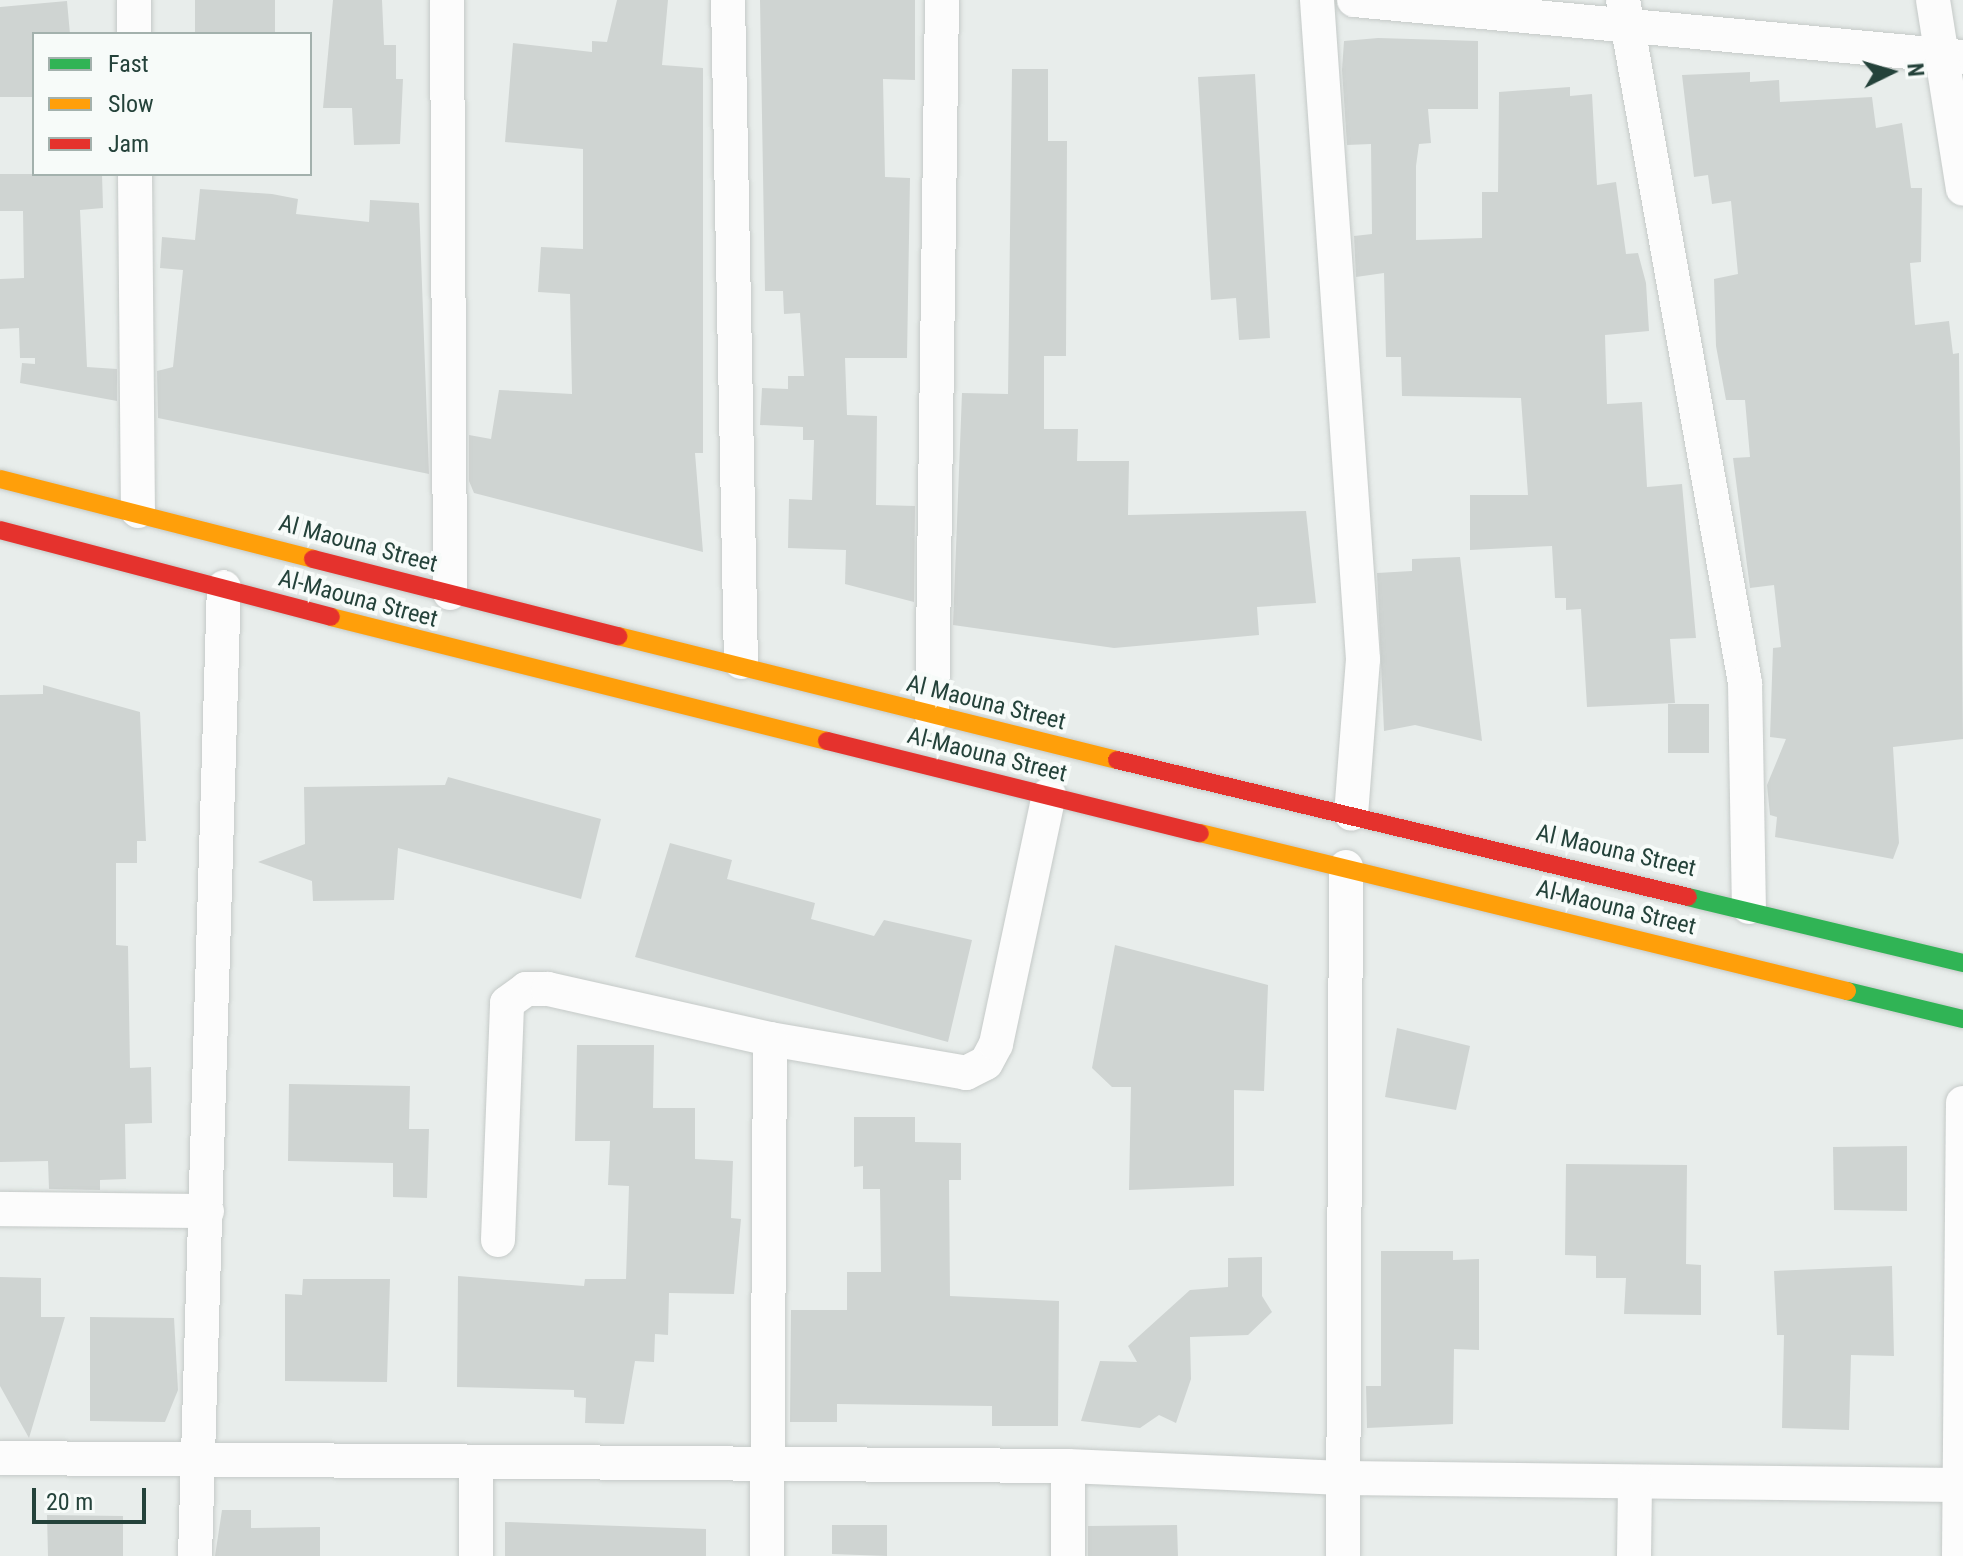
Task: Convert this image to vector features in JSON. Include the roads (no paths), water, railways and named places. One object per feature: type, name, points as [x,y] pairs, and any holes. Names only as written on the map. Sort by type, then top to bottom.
[{"type":"highway","name":"Al Maouna Street","points":[[0,479],[138,511],[450,593],[741,662],[932,716],[1749,907],[1963,963]]},
{"type":"highway","name":"Al-Maouna Street","points":[[0,530],[1049,795],[1963,1019]]},
{"type":"street","points":[[134,0],[134,32]]},
{"type":"street","points":[[447,0],[450,593]]},
{"type":"street","points":[[728,0],[741,662]]},
{"type":"street","points":[[932,716],[942,0]]},
{"type":"street","points":[[1317,0],[1363,659],[1351,814]]},
{"type":"street","points":[[1354,0],[1624,10],[1953,56]]},
{"type":"street","points":[[1933,0],[1953,56],[1963,189]]},
{"type":"street","points":[[1624,10],[1745,683],[1749,907]]},
{"type":"street","points":[[135,176],[138,511]]},
{"type":"street","points":[[195,1556],[224,587]]},
{"type":"street","points":[[498,1240],[507,1003],[526,989],[548,989],[770,1039],[941,1072],[966,1073],[986,1063],[1049,795]]},
{"type":"street","points":[[1343,1556],[1346,867]]},
{"type":"street","points":[[767,1556],[770,1039]]},
{"type":"street","points":[[1959,1556],[1957,1485],[1963,1103]]},
{"type":"street","points":[[0,1209],[207,1211]]},
{"type":"street","points":[[0,1458],[768,1467],[1068,1466],[1343,1478],[1957,1485]]},
{"type":"street","points":[[476,1462],[476,1556]]},
{"type":"street","points":[[1068,1466],[1068,1556]]},
{"type":"street","points":[[1634,1556],[1635,1482]]}]
